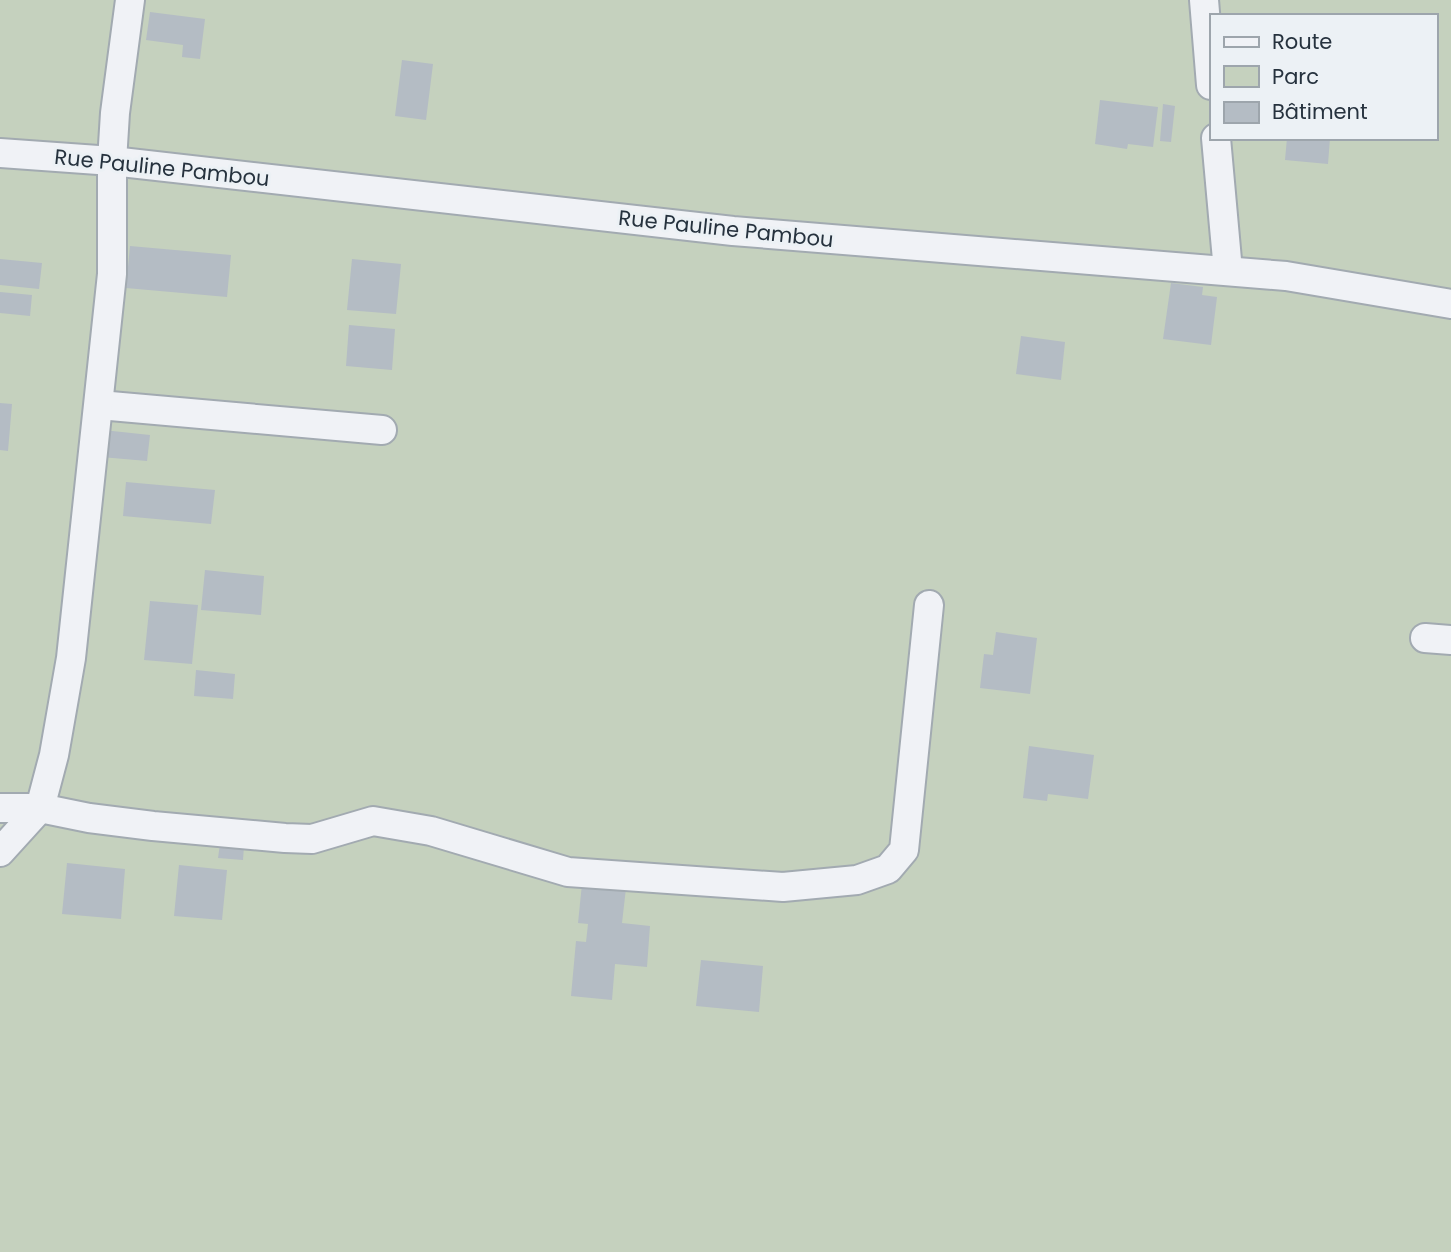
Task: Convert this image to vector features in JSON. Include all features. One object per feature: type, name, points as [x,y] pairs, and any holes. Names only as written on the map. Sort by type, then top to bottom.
[{"type":"street","points":[[0,852],[40,808],[54,755],[71,658],[112,274],[112,161],[115,113],[130,0]]},
{"type":"street","points":[[1204,0],[1210,73]]},
{"type":"street","points":[[1216,140],[1228,271]]},
{"type":"street","name":"Rue Pauline Pambou","points":[[0,153],[112,161],[733,231],[1286,276],[1451,304]]},
{"type":"street","points":[[99,405],[382,430]]},
{"type":"street","points":[[0,808],[40,808],[89,818],[153,826],[312,839],[373,821],[430,831],[568,872],[783,887],[857,880],[888,869],[904,850],[929,605]]},
{"type":"green space","points":[[0,0],[1451,0],[1451,1252],[0,1252]]},
{"type":"building","points":[[150,12],[205,19],[200,59],[182,57],[183,45],[146,40]]},
{"type":"building","points":[[402,60],[433,64],[426,120],[395,116]]},
{"type":"building","points":[[1100,100],[1158,107],[1153,147],[1128,144],[1127,149],[1095,144]]},
{"type":"building","points":[[1163,104],[1175,106],[1171,142],[1160,141]]},
{"type":"building","points":[[1287,140],[1330,140],[1328,164],[1285,160]]},
{"type":"building","points":[[130,246],[231,255],[227,297],[126,288]]},
{"type":"building","points":[[0,259],[42,263],[39,289],[0,285]]},
{"type":"building","points":[[352,259],[401,264],[396,314],[347,310]]},
{"type":"building","points":[[1171,283],[1203,287],[1202,295],[1217,297],[1211,345],[1163,339]]},
{"type":"building","points":[[0,292],[32,295],[30,316],[0,313]]},
{"type":"building","points":[[349,325],[395,329],[392,370],[346,366]]},
{"type":"building","points":[[1021,336],[1065,342],[1061,380],[1016,374]]},
{"type":"building","points":[[0,403],[12,404],[8,451],[0,450]]},
{"type":"building","points":[[103,430],[150,435],[147,461],[101,457]]},
{"type":"building","points":[[126,482],[215,490],[211,524],[123,516]]},
{"type":"building","points":[[205,570],[264,576],[261,615],[201,610]]},
{"type":"building","points":[[150,601],[198,605],[192,664],[144,660]]},
{"type":"building","points":[[996,632],[1037,638],[1030,694],[980,688],[984,654],[993,655]]},
{"type":"building","points":[[196,670],[235,674],[233,699],[194,696]]},
{"type":"building","points":[[1029,746],[1094,755],[1088,799],[1048,794],[1047,801],[1023,798]]},
{"type":"building","points":[[220,844],[244,846],[243,860],[218,858]]},
{"type":"building","points":[[67,863],[125,869],[121,919],[62,914]]},
{"type":"building","points":[[179,865],[227,870],[222,920],[174,916]]},
{"type":"building","points":[[582,884],[626,888],[622,923],[650,926],[647,967],[615,964],[612,1000],[571,996],[576,941],[586,942],[588,924],[578,923]]},
{"type":"building","points":[[701,960],[763,966],[759,1012],[696,1006]]}]
